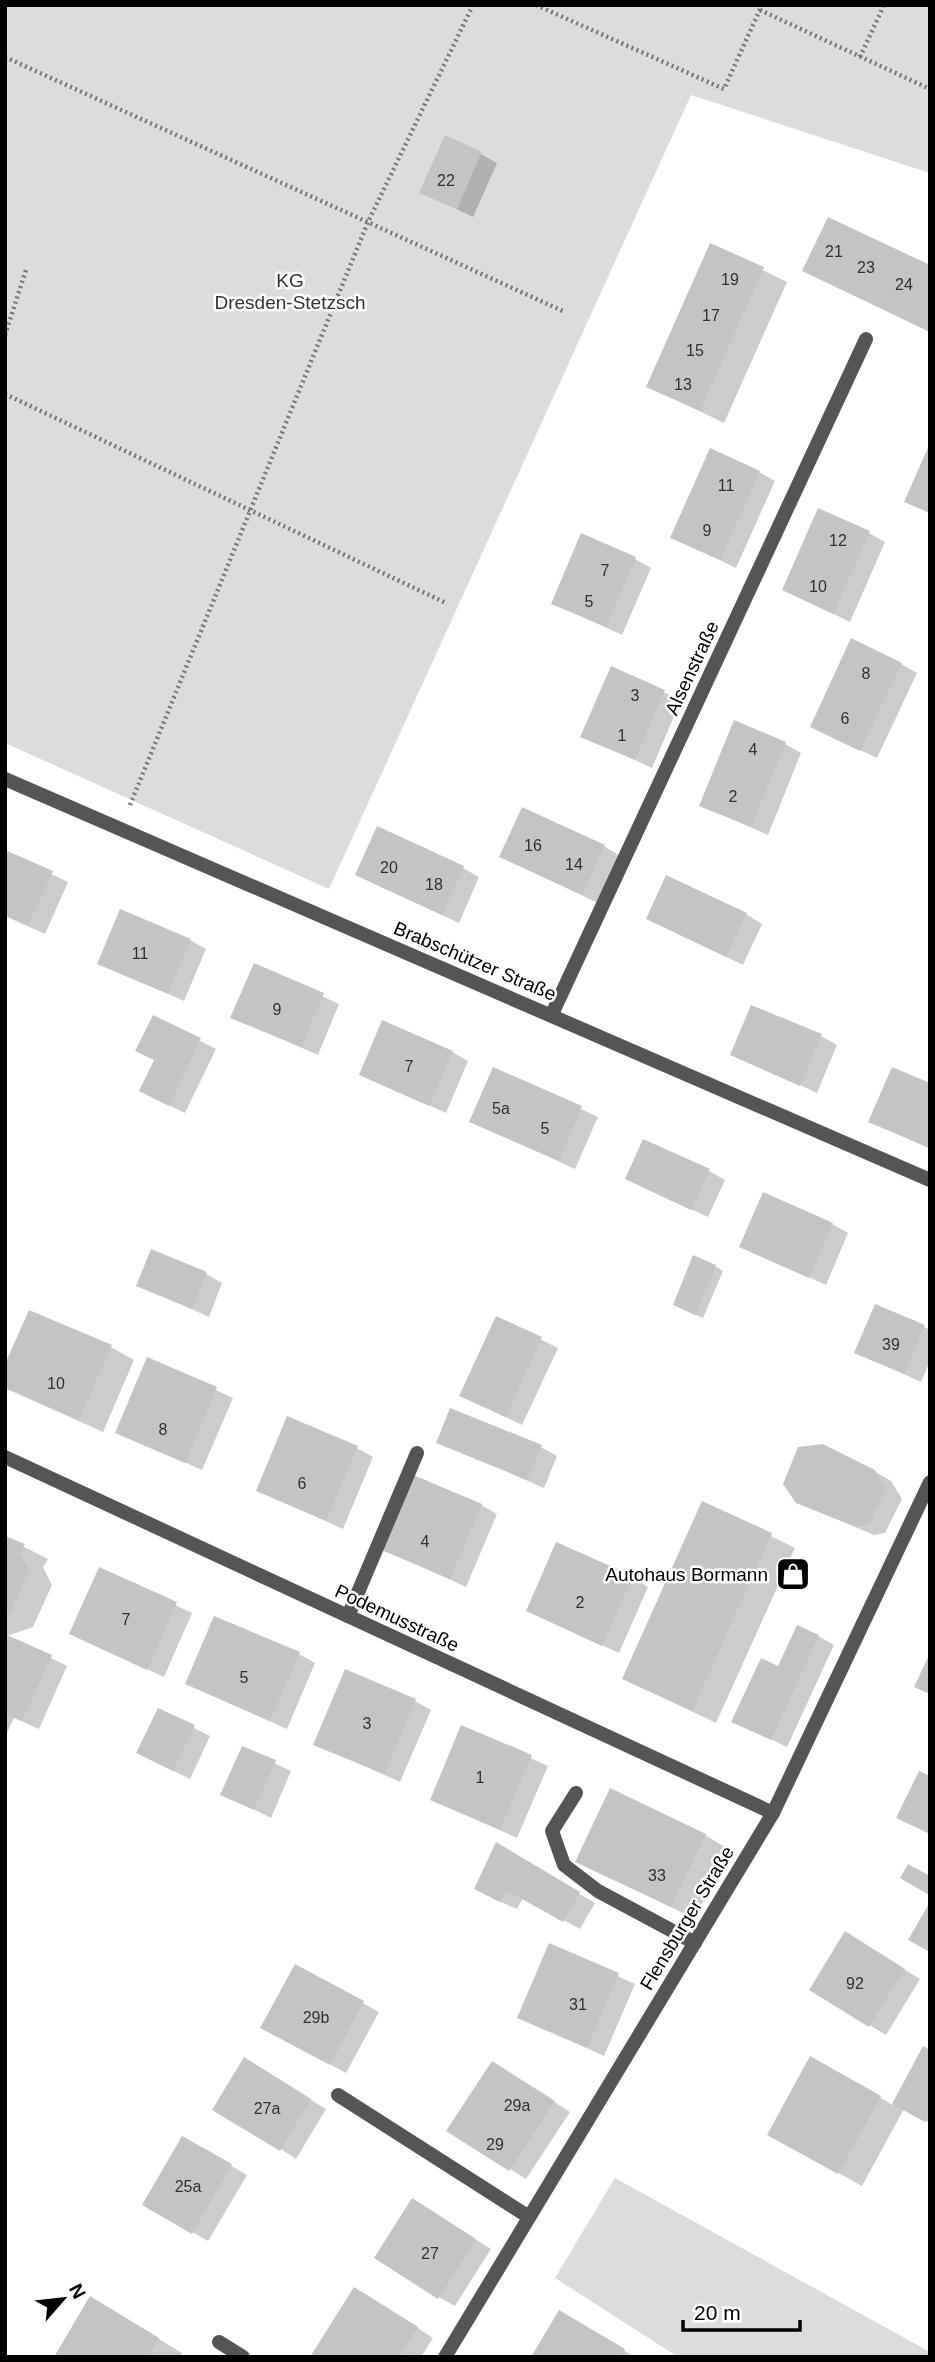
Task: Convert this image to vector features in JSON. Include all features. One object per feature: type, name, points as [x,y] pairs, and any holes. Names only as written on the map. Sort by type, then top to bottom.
[{"type":"street","name":"Alsenstraße","points":[[552,1014],[866,339]]},
{"type":"street","name":"Brabschützer Straße","points":[[5,779],[930,1180]]},
{"type":"street","points":[[348,1616],[417,1453]]},
{"type":"street","name":"Podemusstraße","points":[[5,1457],[773,1813]]},
{"type":"street","name":"Flensburger Straße","points":[[445,2357],[773,1813],[930,1482]]},
{"type":"street","points":[[576,1793],[552,1832],[564,1865],[598,1891],[695,1943]]},
{"type":"street","points":[[338,2095],[529,2217]]},
{"type":"street","points":[[219,2342],[243,2357]]},
{"type":"path","points":[[119,830],[368,222],[472,5]]},
{"type":"path","points":[[536,5],[724,89],[761,8],[930,89]]},
{"type":"path","points":[[860,57],[884,5]]},
{"type":"path","points":[[5,57],[565,312]]},
{"type":"path","points":[[5,335],[27,267]]},
{"type":"path","points":[[5,394],[446,603]]},
{"type":"green space","name":"KG Dresden-Stetzsch","points":[[5,5],[930,5],[930,173],[691,95],[329,889],[5,743]]},
{"type":"green space","points":[[615,2178],[930,2352],[930,2357],[678,2357],[555,2278]]},
{"type":"building","points":[[445,135],[482,152],[457,209],[419,193]]},
{"type":"building","points":[[828,217],[930,265],[930,332],[802,271]]},
{"type":"building","points":[[710,243],[764,267],[700,411],[646,387]]},
{"type":"building","points":[[930,443],[930,513],[904,502]]},
{"type":"building","points":[[710,448],[760,471],[720,560],[670,538]]},
{"type":"building","points":[[818,508],[870,531],[833,614],[782,590]]},
{"type":"building","points":[[581,533],[636,557],[606,627],[551,604]]},
{"type":"building","points":[[851,638],[902,663],[860,751],[810,727]]},
{"type":"building","points":[[611,666],[665,690],[635,760],[580,737]]},
{"type":"building","points":[[734,720],[786,742],[751,827],[699,806]]},
{"type":"building","points":[[522,807],[605,845],[582,895],[499,857]]},
{"type":"building","points":[[377,826],[464,866],[442,915],[355,875]]},
{"type":"building","points":[[5,850],[53,871],[28,926],[5,915]]},
{"type":"building","points":[[666,875],[747,913],[726,957],[646,919]]},
{"type":"building","points":[[120,909],[191,939],[168,994],[97,964]]},
{"type":"building","points":[[254,963],[324,993],[301,1047],[230,1018]]},
{"type":"building","points":[[751,1005],[822,1034],[800,1086],[730,1055]]},
{"type":"building","points":[[153,1015],[201,1038],[169,1106],[139,1091],[154,1060],[135,1051]]},
{"type":"building","points":[[382,1020],[453,1051],[429,1106],[359,1075]]},
{"type":"building","points":[[493,1067],[582,1106],[559,1161],[469,1122]]},
{"type":"building","points":[[892,1067],[930,1083],[930,1148],[868,1122]]},
{"type":"building","points":[[643,1139],[710,1169],[691,1210],[625,1179]]},
{"type":"building","points":[[763,1192],[833,1223],[809,1278],[739,1247]]},
{"type":"building","points":[[151,1249],[207,1272],[192,1309],[136,1286]]},
{"type":"building","points":[[693,1255],[716,1265],[695,1315],[673,1305]]},
{"type":"building","points":[[875,1304],[925,1325],[904,1374],[854,1353]]},
{"type":"building","points":[[29,1310],[112,1345],[79,1420],[5,1388],[5,1364]]},
{"type":"building","points":[[496,1316],[542,1337],[506,1417],[459,1396]]},
{"type":"building","points":[[147,1357],[217,1387],[185,1463],[115,1433]]},
{"type":"building","points":[[450,1408],[542,1445],[527,1480],[436,1443]]},
{"type":"building","points":[[287,1416],[358,1446],[326,1521],[256,1491]]},
{"type":"building","points":[[823,1444],[875,1470],[886,1489],[869,1524],[856,1527],[796,1503],[783,1484],[798,1447]]},
{"type":"building","points":[[411,1474],[482,1504],[450,1579],[379,1549]]},
{"type":"building","points":[[702,1501],[772,1533],[692,1711],[622,1679]]},
{"type":"building","points":[[5,1536],[25,1544],[20,1553],[29,1570],[10,1614],[5,1616]]},
{"type":"building","points":[[556,1542],[633,1576],[602,1646],[526,1611]]},
{"type":"building","points":[[99,1567],[177,1602],[147,1670],[69,1634]]},
{"type":"building","points":[[214,1616],[300,1652],[270,1721],[185,1684]]},
{"type":"building","points":[[797,1625],[819,1635],[771,1740],[731,1722],[761,1658],[778,1666]]},
{"type":"building","points":[[5,1634],[52,1655],[22,1721],[5,1713]]},
{"type":"building","points":[[930,1653],[930,1694],[914,1687]]},
{"type":"building","points":[[345,1669],[416,1699],[384,1774],[313,1745]]},
{"type":"building","points":[[158,1708],[195,1725],[173,1771],[136,1753]]},
{"type":"building","points":[[461,1725],[532,1755],[500,1830],[430,1800]]},
{"type":"building","points":[[242,1746],[276,1760],[254,1810],[220,1795]]},
{"type":"building","points":[[919,1771],[930,1776],[930,1834],[896,1818]]},
{"type":"building","points":[[610,1788],[706,1834],[671,1907],[575,1862]]},
{"type":"building","points":[[496,1842],[580,1892],[563,1922],[506,1890],[500,1902],[474,1889]]},
{"type":"building","points":[[908,1864],[930,1876],[929,1895],[900,1878]]},
{"type":"building","points":[[930,1902],[930,1952],[908,1940]]},
{"type":"building","points":[[845,1931],[905,1969],[869,2027],[809,1990]]},
{"type":"building","points":[[549,1943],[619,1973],[587,2048],[517,2018]]},
{"type":"building","points":[[295,1964],[364,2001],[330,2065],[260,2028]]},
{"type":"building","points":[[923,2046],[930,2050],[930,2113],[925,2122],[892,2104]]},
{"type":"building","points":[[810,2056],[881,2096],[838,2174],[767,2135]]},
{"type":"building","points":[[244,2057],[311,2099],[280,2151],[212,2110]]},
{"type":"building","points":[[492,2061],[555,2101],[509,2171],[446,2131]]},
{"type":"building","points":[[182,2136],[232,2164],[192,2234],[142,2205]]},
{"type":"building","points":[[412,2198],[476,2239],[438,2299],[374,2258]]},
{"type":"building","points":[[354,2287],[418,2327],[399,2357],[310,2357]]},
{"type":"building","points":[[90,2296],[159,2338],[148,2357],[54,2357]]},
{"type":"building","points":[[559,2310],[625,2349],[620,2357],[531,2357]]},
{"type":"place","name":"Autohaus Bormann","points":[[793,1574]]}]
